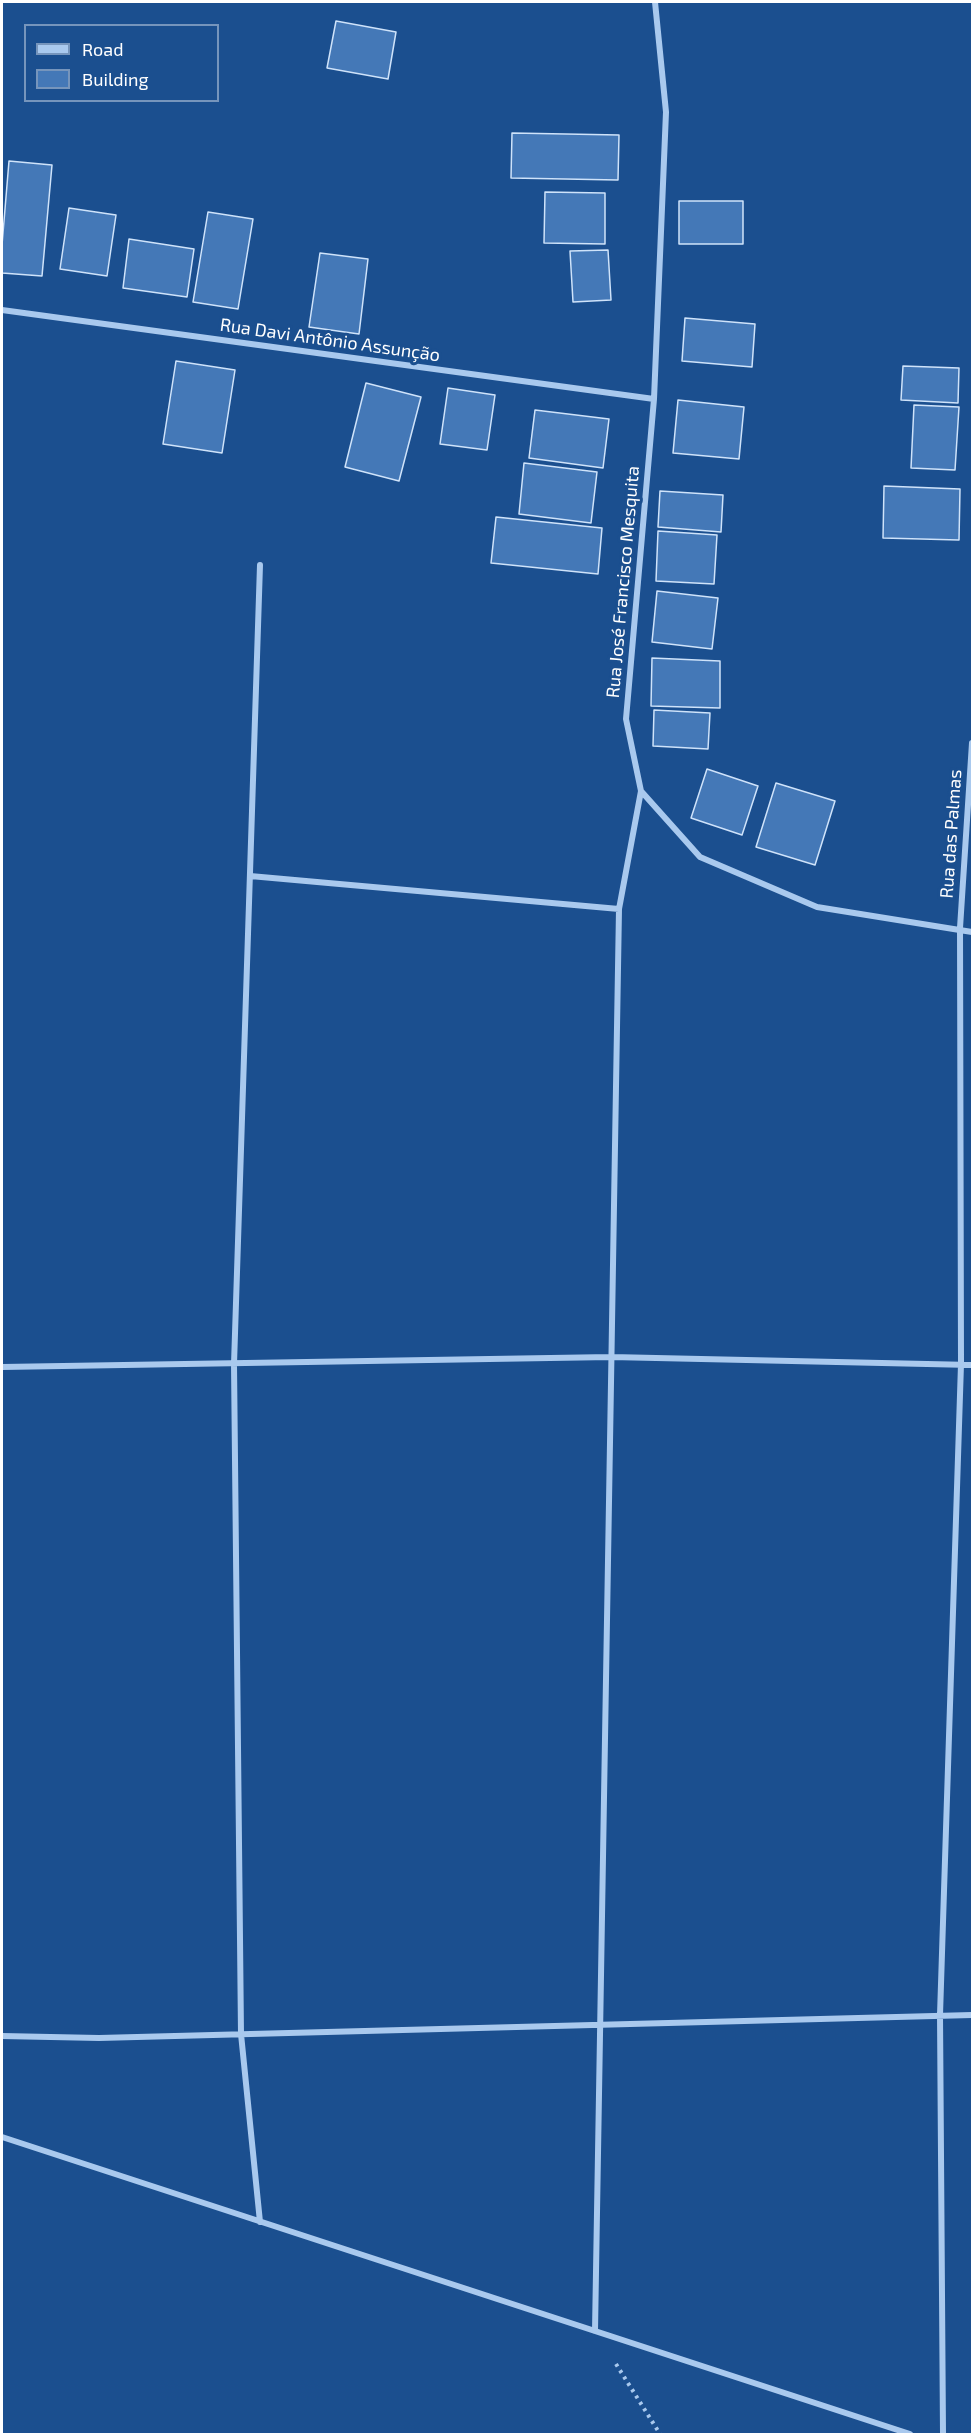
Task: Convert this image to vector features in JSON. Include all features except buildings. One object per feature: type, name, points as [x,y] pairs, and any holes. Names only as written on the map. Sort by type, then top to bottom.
[{"type":"street","name":"Rua José Francisco Mesquita","points":[[641,791],[626,719],[654,399],[666,112],[655,2]]},
{"type":"street","name":"Rua Davi Antônio Assunção","points":[[2,310],[654,399]]},
{"type":"street","points":[[260,565],[234,1364],[241,2034],[260,2222]]},
{"type":"street","name":"Rua das Palmas","points":[[943,2434],[940,2015],[961,1364],[960,928],[972,742]]},
{"type":"street","points":[[595,2331],[619,909],[641,791]]},
{"type":"street","points":[[641,791],[700,857],[817,907],[960,928],[972,932]]},
{"type":"street","points":[[250,876],[619,909]]},
{"type":"street","points":[[2,1367],[610,1357],[972,1365]]},
{"type":"street","points":[[2,2036],[99,2038],[972,2015]]},
{"type":"street","points":[[2,2137],[910,2434]]},
{"type":"path","points":[[595,2331],[660,2434]]}]
